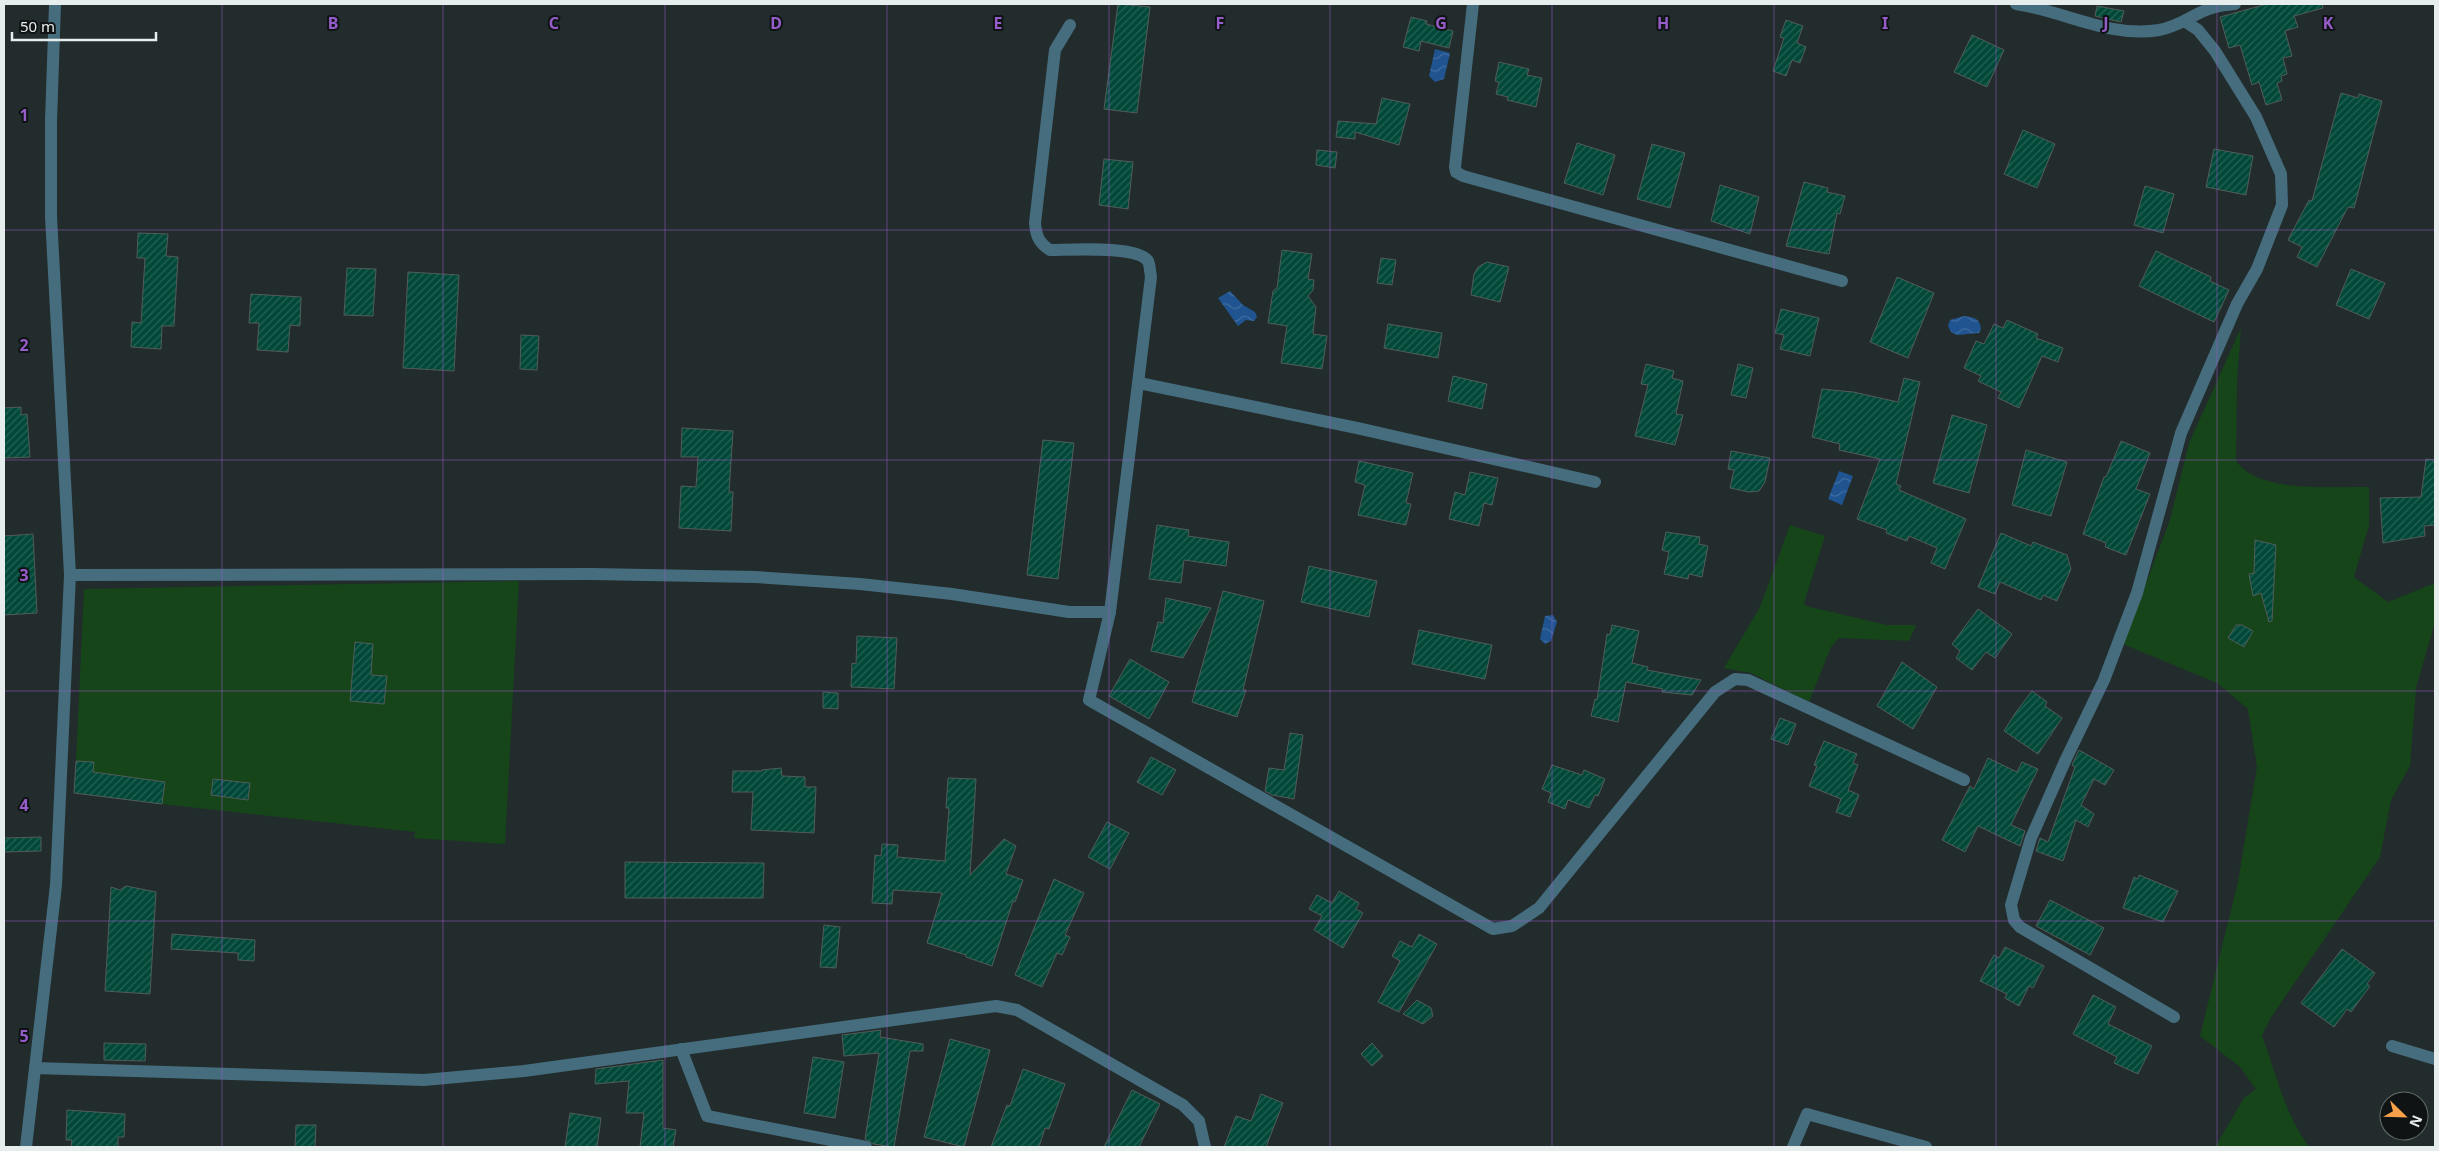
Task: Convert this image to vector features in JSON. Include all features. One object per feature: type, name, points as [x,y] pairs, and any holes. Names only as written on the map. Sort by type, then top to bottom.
[{"type":"street","points":[[26,1147],[56,885],[70,575],[51,216],[51,121],[56,4]]},
{"type":"street","points":[[1472,4],[1456,172],[1463,176],[1842,281]]},
{"type":"street","points":[[2016,4],[2114,30],[2161,30],[2186,22],[2212,8],[2235,4]]},
{"type":"street","points":[[2174,1017],[2020,927],[2014,920],[2011,906],[2037,823],[2104,680],[2136,593],[2181,433],[2237,304],[2257,269],[2282,205],[2281,174],[2256,118],[2215,51],[2198,30],[2186,22]]},
{"type":"street","points":[[1070,25],[1055,50],[1035,223],[1036,236],[1042,245],[1050,250],[1126,251],[1140,254],[1148,261],[1151,277],[1110,612],[1089,700],[1493,929],[1512,926],[1539,908],[1715,692],[1735,679],[1748,680],[1964,780]]},
{"type":"street","points":[[1139,382],[1357,428],[1595,482]]},
{"type":"street","points":[[70,575],[592,574],[754,577],[860,584],[952,594],[1069,612],[1110,612]]},
{"type":"street","points":[[35,1068],[424,1080],[524,1071],[996,1006],[1017,1010],[1183,1105],[1199,1122],[1205,1147]]},
{"type":"street","points":[[2392,1046],[2435,1059]]},
{"type":"street","points":[[681,1049],[707,1116],[866,1147]]},
{"type":"street","points":[[1793,1147],[1807,1114],[1926,1147]]},
{"type":"green space","points":[[2241,328],[2237,381],[2236,461],[2247,472],[2261,479],[2279,483],[2317,487],[2369,487],[2369,525],[2354,577],[2388,602],[2435,583],[2435,622],[2416,688],[2410,766],[2391,800],[2380,857],[2270,1019],[2262,1036],[2287,1107],[2309,1147],[2215,1147],[2244,1098],[2256,1089],[2240,1067],[2200,1036],[2238,882],[2257,767],[2248,709],[2217,683],[2123,644],[2170,520],[2189,443]]},
{"type":"green space","points":[[1790,525],[1825,536],[1804,603],[1806,606],[1887,625],[1916,625],[1909,641],[1839,638],[1831,647],[1809,702],[1751,673],[1724,668],[1760,607]]},
{"type":"green space","points":[[519,581],[505,844],[414,838],[415,832],[162,804],[165,782],[93,772],[94,762],[76,761],[84,589]]},
{"type":"water","points":[[1435,49],[1450,53],[1444,79],[1435,82],[1429,76]]},
{"type":"water","points":[[1230,291],[1243,305],[1255,312],[1257,317],[1254,321],[1246,320],[1238,326],[1218,298]]},
{"type":"water","points":[[1964,316],[1978,320],[1981,329],[1979,333],[1957,335],[1951,332],[1948,326],[1950,320]]},
{"type":"water","points":[[1839,471],[1853,476],[1842,505],[1828,499]]},
{"type":"water","points":[[1553,615],[1557,622],[1551,641],[1545,644],[1540,639],[1545,616]]},
{"type":"building","points":[[1118,4],[1150,7],[1137,113],[1104,109]]},
{"type":"building","points":[[2267,4],[2322,4],[2323,8],[2294,16],[2298,27],[2285,31],[2292,56],[2283,58],[2287,74],[2281,76],[2282,81],[2277,83],[2282,100],[2266,105],[2259,82],[2252,85],[2240,45],[2229,48],[2220,17]]},
{"type":"building","points":[[2097,6],[2124,11],[2121,22],[2095,16]]},
{"type":"building","points":[[1411,17],[1427,21],[1426,24],[1453,31],[1449,48],[1421,41],[1419,51],[1403,47]]},
{"type":"building","points":[[1786,20],[1803,26],[1797,43],[1806,47],[1800,63],[1792,60],[1786,76],[1773,71],[1784,38],[1780,37]]},
{"type":"building","points":[[1972,35],[2004,50],[1987,87],[1954,72]]},
{"type":"building","points":[[1499,62],[1529,69],[1527,75],[1542,78],[1536,107],[1507,100],[1508,97],[1496,94],[1499,82],[1495,81]]},
{"type":"building","points":[[2341,93],[2358,98],[2359,94],[2382,101],[2354,208],[2348,207],[2317,267],[2297,257],[2302,247],[2288,240],[2309,200],[2312,201]]},
{"type":"building","points":[[1382,98],[1410,104],[1399,145],[1355,132],[1355,139],[1336,137],[1338,121],[1376,124]]},
{"type":"building","points":[[2023,130],[2055,144],[2037,188],[2004,174]]},
{"type":"building","points":[[1577,143],[1615,155],[1603,195],[1564,183]]},
{"type":"building","points":[[1652,144],[1685,153],[1670,208],[1637,199]]},
{"type":"building","points":[[2214,149],[2253,156],[2246,195],[2206,187]]},
{"type":"building","points":[[1317,150],[1337,152],[1335,168],[1316,165]]},
{"type":"building","points":[[1104,159],[1133,162],[1128,209],[1099,205]]},
{"type":"building","points":[[1804,182],[1828,188],[1827,192],[1845,196],[1840,214],[1837,213],[1829,254],[1786,246]]},
{"type":"building","points":[[1720,185],[1759,197],[1750,234],[1711,221]]},
{"type":"building","points":[[2145,186],[2174,194],[2163,233],[2134,225]]},
{"type":"building","points":[[138,233],[168,234],[166,256],[178,257],[174,326],[162,326],[161,349],[131,347],[132,322],[141,323],[145,258],[137,258]]},
{"type":"building","points":[[1282,250],[1312,254],[1308,279],[1314,280],[1313,290],[1308,296],[1316,307],[1313,334],[1327,336],[1322,369],[1281,363],[1287,326],[1268,323],[1273,291],[1277,288]]},
{"type":"building","points":[[2156,251],[2211,277],[2210,281],[2229,290],[2214,322],[2139,286]]},
{"type":"building","points":[[1381,258],[1396,260],[1392,285],[1377,283]]},
{"type":"building","points":[[1487,262],[1509,267],[1500,302],[1471,295],[1474,274],[1478,267]]},
{"type":"building","points":[[347,268],[376,269],[373,316],[344,315]]},
{"type":"building","points":[[2351,269],[2385,283],[2369,319],[2336,305]]},
{"type":"building","points":[[408,272],[459,275],[454,371],[403,368]]},
{"type":"building","points":[[1897,277],[1934,293],[1908,358],[1870,342]]},
{"type":"building","points":[[251,294],[301,297],[300,326],[290,325],[288,352],[257,350],[259,323],[249,323]]},
{"type":"building","points":[[1781,309],[1819,318],[1810,356],[1780,349],[1784,335],[1775,333]]},
{"type":"building","points":[[2007,320],[2038,334],[2036,338],[2063,348],[2058,362],[2042,356],[2019,408],[1998,398],[2001,392],[1978,381],[1981,376],[1964,368],[1976,341],[1984,344],[1994,324],[2003,328]]},
{"type":"building","points":[[1388,324],[1442,333],[1438,358],[1384,348]]},
{"type":"building","points":[[521,335],[539,336],[537,370],[520,369]]},
{"type":"building","points":[[1646,364],[1674,371],[1672,378],[1683,381],[1676,414],[1683,415],[1675,445],[1635,436],[1648,385],[1641,384]]},
{"type":"building","points":[[1738,364],[1753,368],[1746,398],[1731,395]]},
{"type":"building","points":[[1453,376],[1487,384],[1482,409],[1448,401]]},
{"type":"building","points":[[1904,378],[1920,382],[1896,484],[1901,486],[1899,490],[1966,519],[1945,569],[1931,563],[1937,548],[1909,536],[1907,541],[1886,533],[1887,530],[1857,519],[1880,459],[1839,450],[1840,444],[1812,437],[1822,389],[1853,392],[1898,402]]},
{"type":"building","points":[[21,407],[21,415],[27,414],[30,457],[4,458],[4,408]]},
{"type":"building","points":[[1952,415],[1987,425],[1969,493],[1933,483]]},
{"type":"building","points":[[682,428],[733,431],[729,492],[733,492],[731,531],[679,528],[681,486],[696,487],[698,457],[681,457]]},
{"type":"building","points":[[1043,440],[1074,443],[1058,579],[1027,575]]},
{"type":"building","points":[[2121,441],[2150,453],[2136,489],[2150,494],[2126,555],[2105,547],[2106,543],[2083,534],[2104,477],[2106,477]]},
{"type":"building","points":[[2026,450],[2067,462],[2051,516],[2012,505]]},
{"type":"building","points":[[1731,451],[1770,458],[1765,482],[1759,491],[1749,492],[1730,488],[1734,470],[1728,469]]},
{"type":"building","points":[[2426,459],[2435,460],[2435,525],[2424,526],[2425,536],[2383,543],[2380,498],[2421,497]]},
{"type":"building","points":[[1359,461],[1413,473],[1406,503],[1411,504],[1406,525],[1358,515],[1365,485],[1355,482]]},
{"type":"building","points":[[1470,472],[1498,478],[1492,505],[1484,503],[1479,526],[1449,519],[1455,492],[1465,495]]},
{"type":"building","points":[[1157,525],[1189,530],[1188,536],[1229,542],[1226,566],[1184,560],[1181,583],[1149,579]]},
{"type":"building","points":[[1666,532],[1700,537],[1699,544],[1708,546],[1702,577],[1689,574],[1688,579],[1664,574],[1669,552],[1662,550]]},
{"type":"building","points":[[2001,533],[2031,546],[2033,542],[2067,555],[2071,569],[2057,601],[2043,595],[2041,600],[2000,582],[1995,594],[1978,587]]},
{"type":"building","points":[[33,534],[37,613],[4,615],[4,536]]},
{"type":"building","points":[[2255,540],[2276,545],[2272,621],[2269,622],[2261,593],[2253,596],[2249,574],[2254,573]]},
{"type":"building","points":[[1309,566],[1377,581],[1369,617],[1301,602]]},
{"type":"building","points":[[1223,591],[1264,601],[1243,690],[1246,690],[1237,717],[1192,702]]},
{"type":"building","points":[[1166,598],[1211,608],[1183,658],[1151,651],[1158,622],[1163,623]]},
{"type":"building","points":[[1978,609],[2012,634],[1995,658],[1986,652],[1972,670],[1956,658],[1960,651],[1952,644]]},
{"type":"building","points":[[1612,625],[1639,631],[1632,663],[1648,667],[1647,670],[1701,680],[1692,695],[1662,692],[1663,689],[1626,682],[1618,722],[1591,716],[1595,699],[1597,700],[1607,634],[1610,635]]},
{"type":"building","points":[[2236,625],[2242,625],[2253,631],[2244,647],[2228,638]]},
{"type":"building","points":[[1419,630],[1492,645],[1485,679],[1412,664]]},
{"type":"building","points":[[857,636],[897,638],[894,689],[851,687],[852,663],[856,664]]},
{"type":"building","points":[[355,642],[373,644],[371,675],[387,676],[384,704],[350,701]]},
{"type":"building","points":[[1130,659],[1169,682],[1149,719],[1109,696]]},
{"type":"building","points":[[1902,662],[1937,687],[1913,729],[1877,706]]},
{"type":"building","points":[[2032,691],[2047,702],[2045,706],[2062,718],[2038,754],[2004,731]]},
{"type":"building","points":[[823,692],[838,693],[838,709],[823,708]]},
{"type":"building","points":[[1780,718],[1796,724],[1788,745],[1771,739]]},
{"type":"building","points":[[1290,733],[1303,735],[1294,799],[1272,795],[1265,791],[1269,768],[1284,770]]},
{"type":"building","points":[[1824,741],[1857,754],[1853,763],[1858,765],[1848,790],[1859,795],[1850,817],[1836,812],[1841,799],[1809,786],[1817,766],[1814,765]]},
{"type":"building","points":[[2079,750],[2114,770],[2105,785],[2094,779],[2081,805],[2094,814],[2088,827],[2076,820],[2063,861],[2036,851],[2040,838],[2048,842],[2075,767],[2072,765]]},
{"type":"building","points":[[1151,757],[1176,770],[1162,795],[1137,782]]},
{"type":"building","points":[[1988,758],[2017,772],[2022,762],[2038,769],[2011,825],[2025,831],[2020,846],[1978,826],[1965,852],[1942,840],[1970,786],[1974,789]]},
{"type":"building","points":[[76,761],[94,762],[93,772],[165,782],[162,804],[74,793]]},
{"type":"building","points":[[1552,765],[1582,775],[1584,770],[1605,779],[1598,796],[1595,795],[1589,808],[1568,800],[1565,809],[1548,802],[1551,793],[1542,789]]},
{"type":"building","points":[[781,768],[782,776],[805,777],[805,787],[816,787],[814,833],[751,830],[753,792],[732,792],[733,771],[762,771]]},
{"type":"building","points":[[948,778],[976,779],[970,875],[1004,839],[1016,846],[1006,874],[1023,880],[1015,902],[1013,901],[992,966],[966,957],[966,955],[927,943],[942,893],[893,890],[892,904],[872,903],[875,855],[881,856],[882,844],[898,845],[897,857],[945,861],[949,808],[946,808]]},
{"type":"building","points":[[213,779],[250,783],[248,800],[211,795]]},
{"type":"building","points":[[1107,822],[1129,833],[1110,869],[1088,857]]},
{"type":"building","points":[[41,837],[41,851],[4,852],[4,838]]},
{"type":"building","points":[[625,862],[764,863],[763,898],[625,898]]},
{"type":"building","points":[[2139,875],[2178,891],[2163,922],[2123,908],[2134,877],[2138,879]]},
{"type":"building","points":[[1054,879],[1084,893],[1065,935],[1070,937],[1062,955],[1057,953],[1042,987],[1015,975]]},
{"type":"building","points":[[126,886],[156,892],[150,994],[105,991],[111,887],[120,890]]},
{"type":"building","points":[[1339,891],[1359,903],[1356,909],[1363,913],[1343,948],[1314,930],[1322,916],[1309,909],[1317,895],[1332,903]]},
{"type":"building","points":[[2050,900],[2104,928],[2090,955],[2036,926]]},
{"type":"building","points":[[824,925],[840,927],[836,968],[820,967]]},
{"type":"building","points":[[172,934],[255,940],[254,961],[238,960],[238,953],[171,949]]},
{"type":"building","points":[[1419,934],[1437,944],[1399,1012],[1378,1002],[1400,961],[1392,956],[1400,941],[1412,947]]},
{"type":"building","points":[[2005,947],[2044,966],[2033,988],[2029,986],[2019,1006],[2005,998],[2007,994],[1980,981],[1994,955],[1999,958]]},
{"type":"building","points":[[2342,949],[2375,973],[2367,984],[2370,986],[2351,1012],[2347,1009],[2334,1027],[2301,1003]]},
{"type":"building","points":[[2093,995],[2116,1007],[2108,1024],[2152,1046],[2138,1074],[2114,1063],[2117,1057],[2073,1034]]},
{"type":"building","points":[[1417,1000],[1431,1008],[1433,1016],[1423,1024],[1403,1014]]},
{"type":"building","points":[[881,1030],[880,1037],[923,1044],[923,1051],[910,1051],[894,1147],[873,1144],[865,1139],[879,1053],[844,1056],[842,1035]]},
{"type":"building","points":[[950,1039],[990,1050],[964,1147],[924,1137]]},
{"type":"building","points":[[104,1043],[146,1044],[145,1061],[104,1060]]},
{"type":"building","points":[[1372,1043],[1383,1056],[1372,1066],[1361,1054]]},
{"type":"building","points":[[813,1057],[844,1062],[835,1118],[804,1113]]},
{"type":"building","points":[[663,1060],[663,1128],[676,1130],[673,1147],[640,1147],[644,1113],[626,1113],[629,1081],[595,1084],[596,1069]]},
{"type":"building","points":[[1023,1069],[1065,1084],[1049,1129],[1045,1128],[1039,1147],[991,1147],[1007,1105],[1010,1106]]},
{"type":"building","points":[[1132,1090],[1160,1104],[1139,1147],[1104,1147]]},
{"type":"building","points":[[1261,1094],[1283,1103],[1266,1147],[1224,1147],[1236,1116],[1251,1121]]},
{"type":"building","points":[[67,1110],[125,1114],[124,1137],[118,1137],[118,1147],[71,1147],[72,1140],[66,1140]]},
{"type":"building","points":[[570,1113],[601,1118],[597,1147],[565,1147]]},
{"type":"building","points":[[296,1125],[316,1125],[315,1147],[295,1147]]}]
